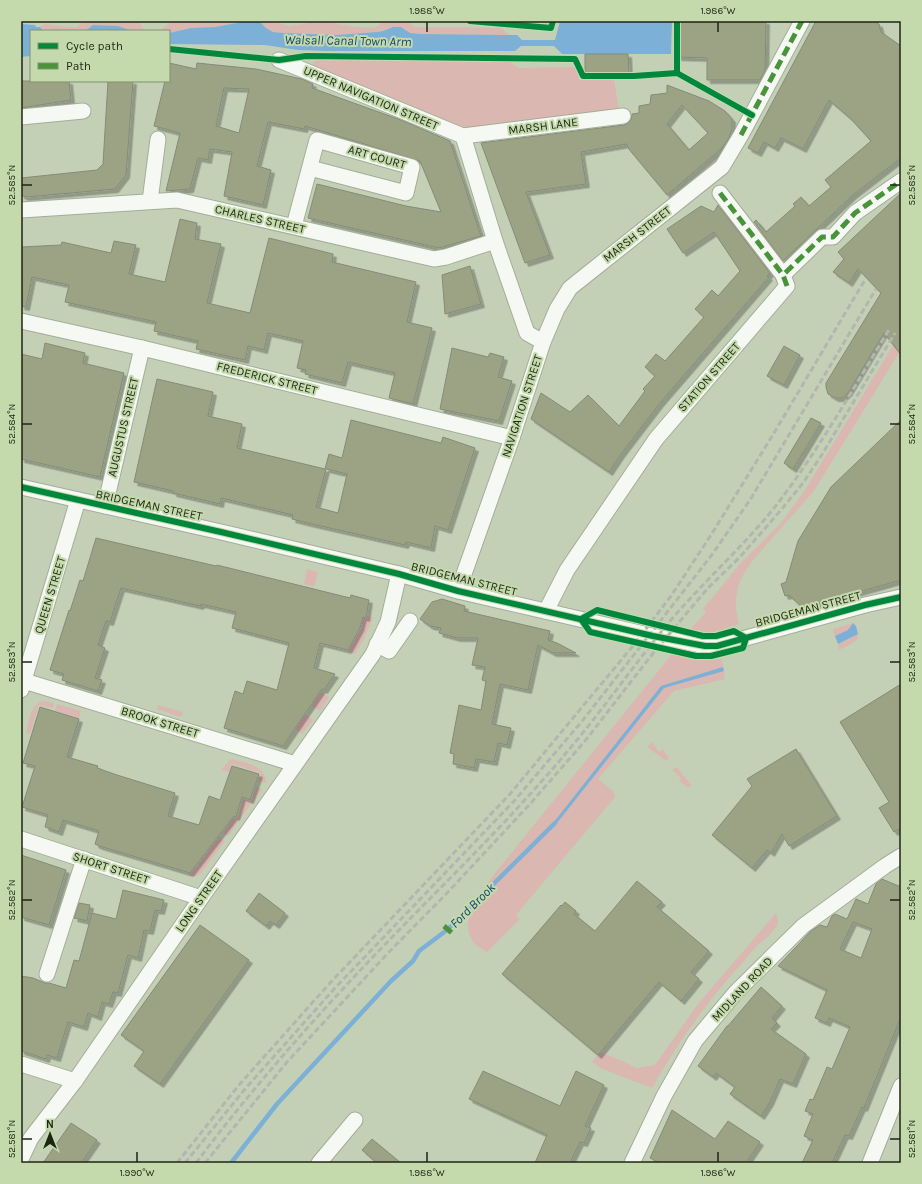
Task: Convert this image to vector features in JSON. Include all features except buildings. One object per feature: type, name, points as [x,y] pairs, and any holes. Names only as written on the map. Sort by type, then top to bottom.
[{"type":"street","name":"MARSH STREET","points":[[543,342],[557,309],[570,288],[722,167],[741,135],[802,21]]},
{"type":"street","name":"UPPER NAVIGATION STREET","points":[[279,60],[463,136]]},
{"type":"street","points":[[21,117],[83,112]]},
{"type":"street","name":"MARSH LANE","points":[[463,136],[623,116]]},
{"type":"street","name":"NAVIGATION STREET","points":[[458,591],[512,438],[543,342],[527,333],[495,241],[463,136]]},
{"type":"street","points":[[150,201],[158,139]]},
{"type":"street","name":"ART COURT","points":[[294,226],[317,140],[412,168],[406,194],[310,168]]},
{"type":"street","name":"STATION STREET","points":[[546,611],[567,570],[656,439],[785,280],[822,237],[833,237],[855,213],[901,181]]},
{"type":"street","points":[[720,194],[785,280]]},
{"type":"street","name":"CHARLES STREET","points":[[21,210],[177,200],[434,259],[446,257],[495,241]]},
{"type":"street","name":"FREDERICK STREET","points":[[21,321],[142,348],[512,438]]},
{"type":"street","name":"AUGUSTUS STREET","points":[[105,506],[142,348]]},
{"type":"street","name":"BRIDGEMAN STREET","points":[[21,487],[399,574],[458,591],[653,636],[711,647],[864,605],[901,597]]},
{"type":"street","name":"QUEEN STREET","points":[[22,684],[78,500]]},
{"type":"street","name":"LONG STREET","points":[[21,1159],[31,1138],[75,1081],[201,898],[373,654],[388,622],[399,574]]},
{"type":"street","points":[[377,644],[389,651],[410,621]]},
{"type":"street","name":"BROOK STREET","points":[[22,684],[295,764]]},
{"type":"street","name":"SHORT STREET","points":[[21,839],[201,898]]},
{"type":"street","name":"MIDLAND ROAD","points":[[632,1163],[664,1096],[694,1041],[736,992],[803,926],[901,856]]},
{"type":"street","points":[[47,974],[84,859]]},
{"type":"street","points":[[21,1064],[75,1081]]},
{"type":"street","points":[[870,1163],[901,1086]]},
{"type":"street","points":[[320,1163],[355,1120]]},
{"type":"shaded area","points":[[84,21],[138,21],[144,30],[129,30],[118,26],[100,25],[93,25],[86,30],[42,30],[40,27],[45,24],[77,27]]},
{"type":"shaded area","points":[[176,21],[248,21],[215,27],[191,28],[170,33],[170,30],[162,30],[169,23]]},
{"type":"shaded area","points":[[259,21],[272,21],[289,26],[323,21],[356,27],[374,28],[382,23],[390,21],[407,21],[415,27],[501,28],[509,35],[421,34],[410,33],[401,27],[393,27],[377,32],[337,35],[284,33],[273,32]]},
{"type":"shaded area","points":[[315,60],[508,61],[519,68],[577,67],[579,80],[614,79],[619,112],[473,131],[311,67]]},
{"type":"shaded area","points":[[898,337],[899,353],[814,491],[753,560],[743,575],[738,586],[736,598],[736,609],[739,624],[711,633],[690,630],[706,612],[703,609],[739,565],[781,523],[805,490]]},
{"type":"shaded area","points":[[307,569],[318,572],[314,587],[304,584]]},
{"type":"shaded area","points":[[368,616],[373,617],[364,639],[355,654],[346,649],[349,650],[361,629],[363,617],[367,618]]},
{"type":"shaded area","points":[[853,623],[848,630],[835,636],[833,629]]},
{"type":"shaded area","points":[[858,634],[858,638],[853,643],[839,650],[838,644]]},
{"type":"shaded area","points":[[672,654],[709,660],[722,659],[725,679],[674,691],[598,779],[614,792],[615,797],[516,915],[520,919],[487,952],[478,947],[469,935],[468,926],[472,909],[481,892]]},
{"type":"shaded area","points":[[320,692],[329,697],[320,711],[311,705]]},
{"type":"shaded area","points":[[44,701],[54,703],[53,708],[39,705],[30,734],[26,733],[33,709],[39,702]]},
{"type":"shaded area","points":[[57,704],[81,711],[79,719],[55,711]]},
{"type":"shaded area","points":[[158,705],[183,712],[181,717],[157,709]]},
{"type":"shaded area","points":[[305,714],[313,720],[302,734],[295,729]]},
{"type":"shaded area","points":[[652,742],[659,752],[663,749],[669,758],[666,761],[647,747]]},
{"type":"shaded area","points":[[231,759],[259,769],[263,772],[266,783],[258,781],[261,773],[232,764],[229,772],[221,770]]},
{"type":"shaded area","points":[[677,767],[691,785],[688,788],[679,781],[681,778],[672,770]]},
{"type":"shaded area","points":[[256,787],[262,789],[228,836],[223,833],[230,823],[228,822],[229,817],[238,819],[243,799],[251,802]]},
{"type":"shaded area","points":[[219,837],[225,841],[201,873],[196,876],[188,876],[192,873]]},
{"type":"shaded area","points":[[776,913],[778,923],[776,928],[754,949],[719,990],[672,1054],[652,1088],[600,1068],[592,1062],[600,1052],[636,1068],[655,1065],[698,1004]]},
{"type":"water","name":"Walsall Canal Town Arm","points":[[248,21],[259,21],[273,32],[284,33],[337,35],[377,32],[393,27],[401,27],[410,33],[421,34],[517,35],[522,40],[555,40],[560,21],[672,21],[671,54],[562,54],[554,46],[521,46],[515,51],[326,51],[298,50],[265,45],[170,44],[170,33],[191,28],[215,27]]},
{"type":"water","points":[[21,24],[40,27],[42,30],[30,30],[30,56],[21,57]]},
{"type":"water","points":[[93,25],[118,26],[129,30],[86,30]]},
{"type":"water","points":[[853,623],[856,626],[858,634],[838,644],[835,636],[848,630]]},
{"type":"water","points":[[723,667],[724,671],[664,688],[553,828],[550,827],[661,686]]},
{"type":"waterway","name":"Ford Brook","points":[[231,1163],[277,1104],[391,981],[413,961],[419,951],[447,930],[555,823]]},
{"type":"railway","points":[[177,1163],[239,1085],[329,984],[510,794],[632,647],[671,596],[711,535],[774,433],[866,278]]},
{"type":"railway","points":[[185,1163],[245,1089],[335,988],[515,800],[583,720],[711,556],[750,500],[876,289]]},
{"type":"railway","points":[[196,1163],[248,1097],[322,1012],[383,946],[512,814],[546,776],[580,737],[671,620],[766,518],[808,461],[890,328]]},
{"type":"railway","points":[[205,1163],[287,1062],[530,804],[585,741],[654,652],[708,588],[740,557],[781,510],[803,483],[821,456],[895,333]]},
{"type":"marked path","points":[[741,135],[802,21]]},
{"type":"marked path","points":[[787,286],[783,275],[822,237],[833,237],[855,213],[901,181]]},
{"type":"marked path","points":[[720,193],[783,275]]},
{"type":"marked path","points":[[444,926],[452,933]]},
{"type":"cycle path","points":[[470,21],[551,28],[553,21]]},
{"type":"cycle path","points":[[677,21],[677,73]]},
{"type":"cycle path","points":[[170,49],[279,60],[306,56],[575,59],[583,76],[634,76],[677,73],[752,115]]},
{"type":"cycle path","points":[[21,487],[399,574],[458,591],[653,636],[705,646],[717,646],[865,605],[901,597]]},
{"type":"cycle path","points":[[597,610],[703,636],[716,636],[734,631],[746,638],[743,648],[711,656],[696,656],[590,632],[581,619],[597,610]]}]
